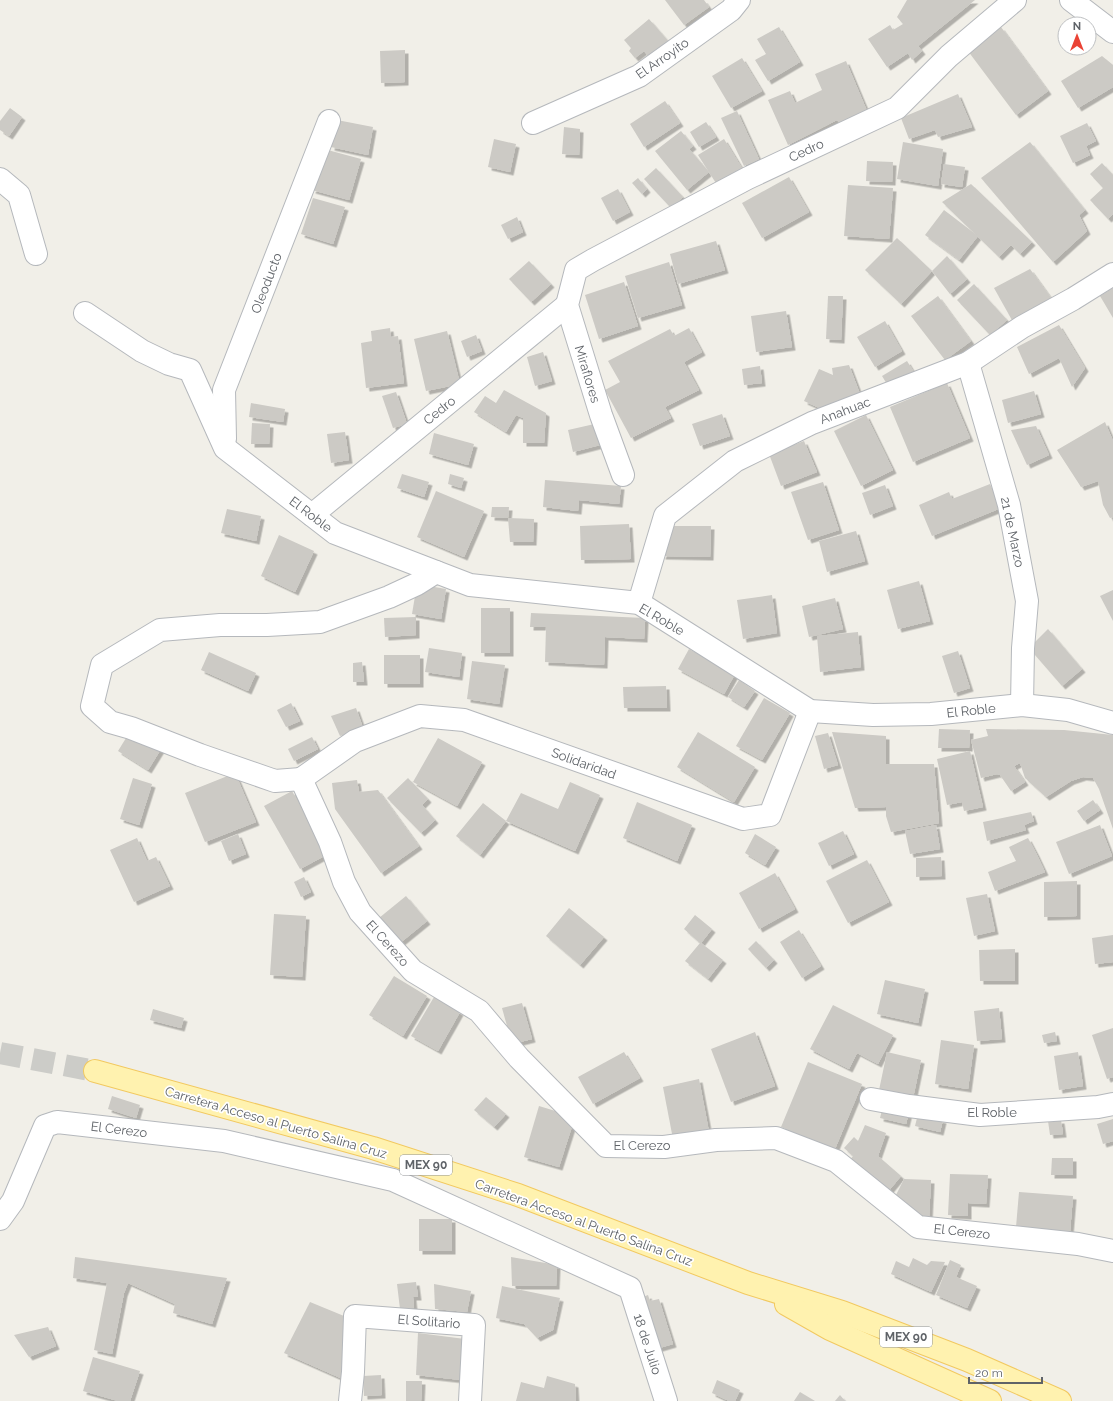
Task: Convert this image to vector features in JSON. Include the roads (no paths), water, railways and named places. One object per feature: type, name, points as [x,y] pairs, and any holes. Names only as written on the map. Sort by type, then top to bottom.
[{"type":"main road","name":"Carretera Acceso al Puerto Salina Cruz","points":[[95,1071],[373,1148],[518,1195],[748,1283],[842,1312],[967,1360],[1060,1401]]},
{"type":"main road","name":"Carretera Acceso al Puerto Salina Cruz","points":[[748,1283],[830,1329],[990,1401]]},
{"type":"street","name":"El Arroyito","points":[[533,123],[639,76],[731,10],[739,0]]},
{"type":"street","name":"Cedro","points":[[312,515],[567,305],[576,270],[748,178],[897,108],[949,56],[1015,0]]},
{"type":"street","points":[[1071,0],[1113,32]]},
{"type":"street","name":"Oleoducto","points":[[225,448],[224,390],[329,121]]},
{"type":"street","points":[[0,179],[19,195],[36,254]]},
{"type":"street","name":"Anahuac","points":[[639,604],[665,516],[736,461],[812,423],[968,363],[1022,327],[1073,299],[1113,274]]},
{"type":"street","name":"Miraflores","points":[[567,305],[601,415],[623,476]]},
{"type":"street","points":[[85,313],[142,352],[169,364],[190,370],[225,448]]},
{"type":"street","name":"21 de Marzo","points":[[968,363],[1009,505],[1027,601],[1023,648],[1022,705]]},
{"type":"street","name":"El Roble","points":[[225,448],[335,533],[470,585],[639,604],[810,711],[872,715],[931,714],[1022,705],[1068,710],[1113,723]]},
{"type":"street","points":[[301,779],[275,780],[200,755],[131,728],[110,722],[92,706],[102,665],[160,630],[220,625],[267,625],[320,622],[389,597],[417,584],[436,572]]},
{"type":"street","name":"Solidaridad","points":[[301,779],[355,741],[420,716],[464,720],[743,819],[770,815],[810,711]]},
{"type":"street","name":"El Cerezo","points":[[301,779],[330,842],[344,882],[360,912],[412,971],[480,1011],[519,1058],[606,1146],[664,1147],[716,1140],[776,1138],[836,1161],[918,1226],[1078,1244],[1113,1251]]},
{"type":"street","name":"El Roble","points":[[871,1099],[908,1106],[980,1115],[1098,1107],[1113,1104]]},
{"type":"street","name":"El Cerezo","points":[[0,1219],[13,1201],[45,1126],[57,1122],[224,1141],[393,1180],[630,1288]]},
{"type":"street","name":"18 de Julio","points":[[630,1288],[666,1401]]},
{"type":"street","name":"El Solitario","points":[[350,1401],[353,1372],[355,1316],[474,1325],[470,1401]]},
{"type":"tunnel","points":[[0,1053],[95,1071]]}]
